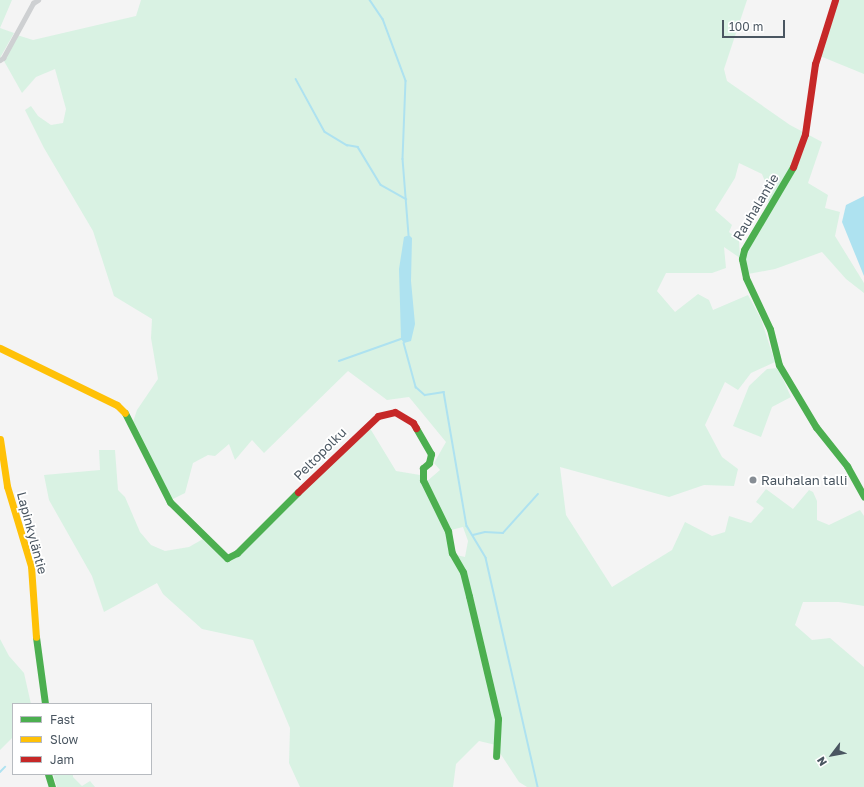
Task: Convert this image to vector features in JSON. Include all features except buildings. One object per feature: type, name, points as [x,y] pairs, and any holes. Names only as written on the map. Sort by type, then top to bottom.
[{"type":"street","points":[[0,60],[3,58],[33,3],[38,0]]},
{"type":"street","name":"Rauhalantie","points":[[835,0],[823,32],[815,64],[805,134],[799,154],[781,190],[744,250],[742,259],[746,278],[770,329],[779,365],[816,427],[847,466],[864,497]]},
{"type":"street","name":"Peltopolku","points":[[0,348],[117,405],[127,417],[170,502],[225,558],[237,553],[371,420],[395,412],[413,423],[431,454],[429,463],[423,468],[423,480],[448,531],[452,553],[463,572],[469,596],[498,719],[496,756]]},
{"type":"street","name":"Lapinkyläntie","points":[[0,439],[8,492],[31,566],[36,644],[45,703]]},
{"type":"street","points":[[48,775],[52,787]]},
{"type":"green space","points":[[0,0],[12,0],[0,28]]},
{"type":"green space","points":[[141,0],[747,0],[724,69],[727,81],[790,125],[822,142],[808,183],[828,195],[825,208],[840,212],[835,236],[864,283],[864,293],[846,279],[822,252],[775,269],[748,274],[743,259],[772,205],[768,201],[768,189],[762,174],[739,163],[735,178],[715,210],[732,225],[729,232],[739,240],[740,258],[724,247],[726,268],[712,273],[666,273],[657,291],[675,312],[698,294],[709,300],[713,310],[748,295],[761,319],[775,362],[751,373],[738,390],[725,382],[705,425],[722,457],[738,469],[734,486],[704,485],[669,497],[560,467],[566,515],[612,587],[672,550],[685,522],[712,536],[725,532],[729,516],[751,523],[764,508],[756,502],[766,489],[793,509],[809,490],[813,492],[817,501],[817,520],[829,525],[860,510],[864,516],[864,606],[839,602],[803,602],[795,625],[812,640],[830,638],[864,667],[864,787],[527,787],[519,782],[498,750],[501,720],[456,555],[465,557],[468,541],[463,527],[451,530],[426,482],[440,470],[434,463],[446,442],[409,397],[387,400],[348,371],[264,453],[252,440],[235,460],[229,444],[215,456],[208,455],[193,463],[185,493],[171,500],[133,422],[137,410],[158,379],[151,338],[152,319],[114,296],[93,231],[44,148],[25,110],[31,106],[38,116],[51,125],[63,123],[66,109],[55,69],[36,77],[22,93],[4,61],[17,35],[33,40],[136,16]]},
{"type":"green space","points":[[835,0],[864,0],[864,74],[820,56]]},
{"type":"green space","points":[[0,28],[14,33],[0,58]]},
{"type":"green space","points":[[778,368],[791,397],[772,407],[761,437],[733,426],[749,386],[767,369]]},
{"type":"green space","points":[[368,425],[396,471],[420,475],[448,534],[460,570],[496,719],[496,745],[479,741],[456,764],[453,787],[300,787],[289,763],[290,728],[253,640],[202,629],[163,594],[157,583],[104,612],[92,576],[49,500],[44,475],[100,470],[99,450],[115,450],[118,490],[125,497],[140,532],[151,545],[165,551],[189,547],[203,539],[226,561]]},
{"type":"green space","points":[[0,639],[9,656],[24,673],[31,703],[12,703],[12,738],[0,750]]},
{"type":"green space","points":[[53,775],[73,775],[73,777],[82,786],[90,781],[95,787],[57,787]]},
{"type":"water","points":[[864,196],[864,276],[842,222],[846,205]]},
{"type":"water","points":[[409,235],[412,238],[411,281],[415,324],[411,341],[404,343],[401,339],[399,269],[404,237]]},
{"type":"waterway","points":[[370,0],[383,19],[406,81],[403,159],[409,235]]},
{"type":"waterway","points":[[296,79],[325,132],[347,145],[358,147],[381,185],[406,199]]},
{"type":"waterway","points":[[339,361],[401,339]]},
{"type":"waterway","points":[[404,343],[416,387],[425,395],[444,392],[467,526],[486,558],[538,787]]},
{"type":"waterway","points":[[473,535],[485,532],[503,533],[538,494]]},
{"type":"waterway","points":[[0,772],[5,767]]},
{"type":"traffic: fast","points":[[793,167],[744,250],[742,259],[746,278],[770,329],[779,365],[816,427],[847,466],[864,497]]},
{"type":"traffic: fast","points":[[125,413],[170,502],[227,558],[237,553],[298,492]]},
{"type":"traffic: fast","points":[[416,428],[431,454],[429,463],[423,468],[423,480],[448,531],[452,553],[463,572],[469,596],[498,719],[496,756]]},
{"type":"traffic: fast","points":[[36,637],[45,703]]},
{"type":"traffic: fast","points":[[48,775],[52,787]]},
{"type":"traffic: slow","points":[[0,348],[117,405],[125,413]]},
{"type":"traffic: slow","points":[[0,439],[7,486],[31,566],[36,637]]},
{"type":"traffic: jam","points":[[793,167],[805,134],[815,64],[835,0]]},
{"type":"traffic: jam","points":[[298,492],[378,416],[395,412],[413,423],[416,428]]},
{"type":"place","name":"Rauhalan talli","points":[[753,480]]}]
